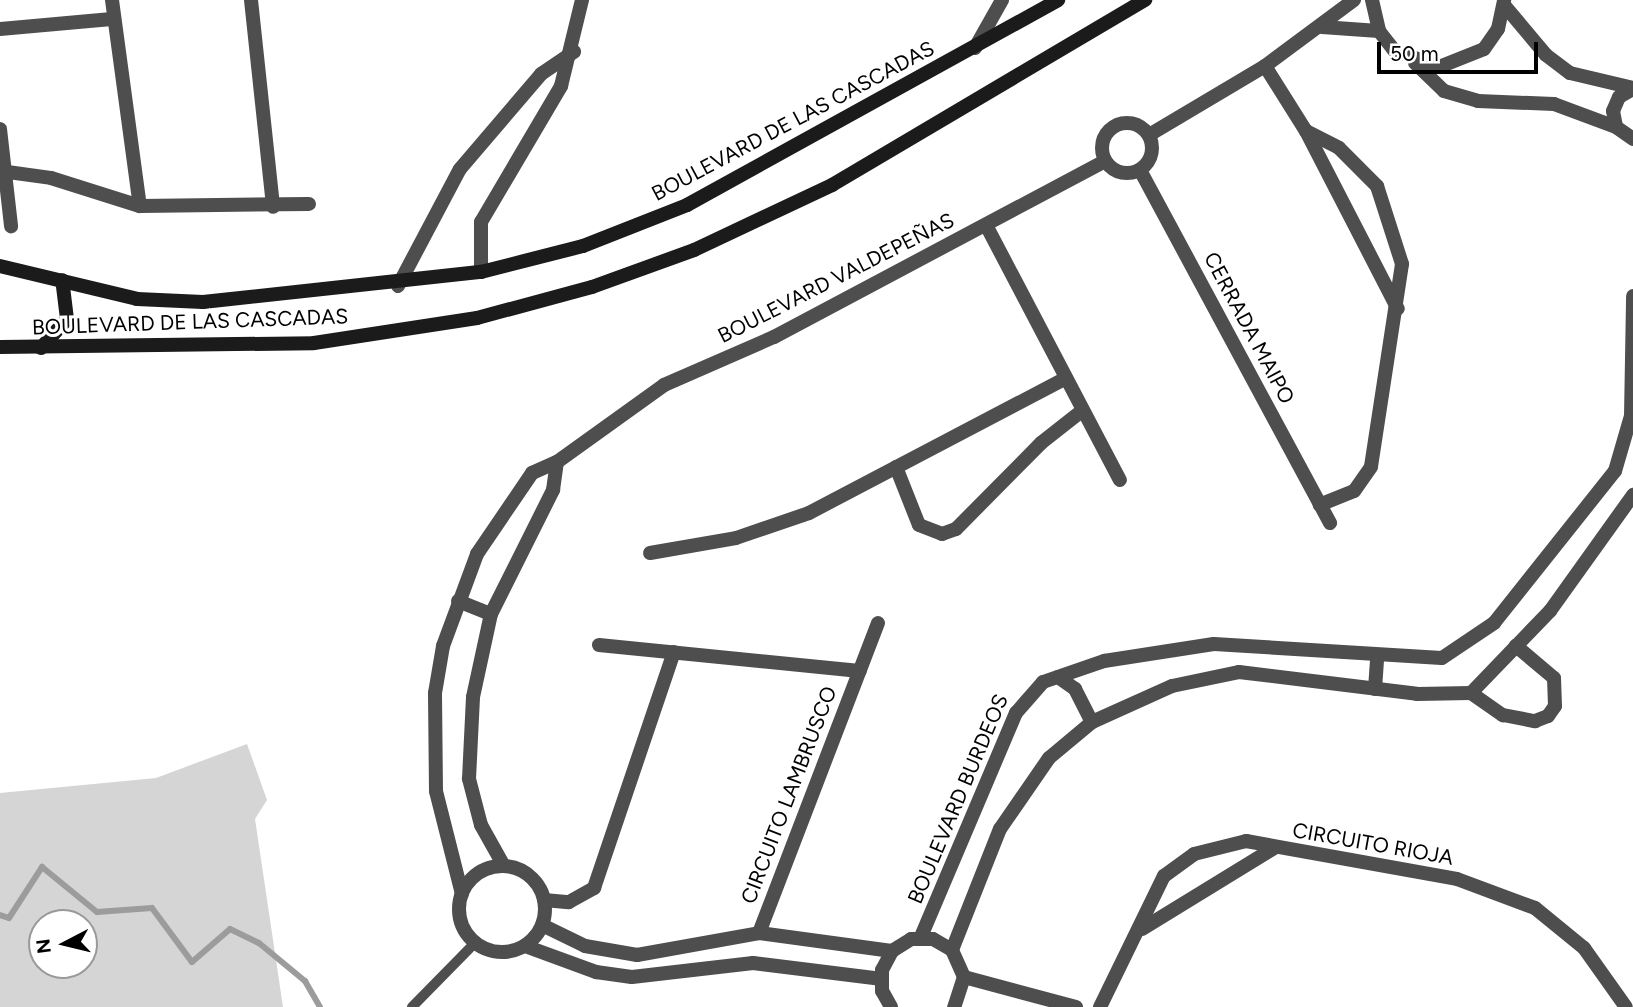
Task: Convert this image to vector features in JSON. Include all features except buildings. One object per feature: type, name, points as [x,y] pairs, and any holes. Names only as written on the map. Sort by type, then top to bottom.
[{"type":"main road","name":"BOULEVARD DE LAS CASCADAS","points":[[0,266],[137,299],[203,302],[398,286],[481,272],[583,246],[687,205],[974,49],[1058,0]]},
{"type":"main road","name":"BOULEVARD DE LAS CASCADAS","points":[[0,347],[314,343],[477,318],[593,287],[694,250],[832,185],[1145,0]]},
{"type":"main road","points":[[41,348],[67,319],[62,279]]},
{"type":"street","points":[[112,0],[112,19],[140,206]]},
{"type":"street","points":[[251,0],[273,207]]},
{"type":"street","points":[[481,272],[481,222],[561,86],[574,52],[582,0]]},
{"type":"street","points":[[974,49],[1002,0]]},
{"type":"street","points":[[1149,135],[1265,66],[1322,27],[1354,0]]},
{"type":"street","points":[[1372,0],[1379,31],[1444,90],[1478,101],[1554,104],[1616,127],[1631,143]]},
{"type":"street","points":[[1415,63],[1439,67],[1484,49],[1504,3],[1570,73],[1633,89]]},
{"type":"street","points":[[0,29],[112,19]]},
{"type":"street","points":[[1322,27],[1379,31]]},
{"type":"street","points":[[398,286],[460,169],[541,74],[574,52]]},
{"type":"street","points":[[1265,66],[1306,131],[1398,310]]},
{"type":"street","points":[[1616,127],[1619,97],[1633,89]]},
{"type":"street","points":[[1130,122],[1149,135],[1153,148],[1140,170],[1115,171],[1105,161],[1103,139],[1109,129],[1130,122]]},
{"type":"street","points":[[0,129],[2,171],[11,226]]},
{"type":"street","points":[[1306,131],[1339,148],[1377,186],[1402,264],[1398,310],[1368,473],[1354,491],[1320,505]]},
{"type":"street","name":"BOULEVARD VALDEPEÑAS","points":[[461,894],[445,843],[433,741],[443,646],[477,554],[532,473],[557,462],[664,384],[775,337],[1105,161]]},
{"type":"street","name":"CERRADA MAIPO","points":[[1140,170],[1330,523]]},
{"type":"street","points":[[2,171],[140,206],[273,207],[309,204]]},
{"type":"street","points":[[986,225],[1120,480]]},
{"type":"street","name":"BOULEVARD BURDEOS","points":[[920,939],[1016,713],[1028,692],[1058,677],[1104,661],[1214,644],[1377,657],[1442,658],[1469,645],[1494,623],[1615,471],[1631,416],[1630,330],[1633,296]]},
{"type":"street","points":[[650,553],[736,538],[808,513],[1066,378]]},
{"type":"street","points":[[896,467],[919,525],[942,534],[956,529],[1083,410]]},
{"type":"street","points":[[504,866],[481,825],[467,747],[491,614],[553,490],[557,462]]},
{"type":"street","points":[[1471,693],[1558,601],[1633,495]]},
{"type":"street","points":[[458,601],[491,614]]},
{"type":"street","name":"CIRCUITO LAMBRUSCO","points":[[758,933],[878,623]]},
{"type":"street","name":"CIRCUITO LAMBRUSCO","points":[[598,645],[860,671]]},
{"type":"street","points":[[955,1007],[964,977],[952,950],[1000,829],[1049,758],[1092,722],[1172,686],[1239,672],[1374,689],[1471,693],[1503,715],[1535,721],[1548,716],[1555,706],[1554,678],[1516,646]]},
{"type":"street","points":[[544,900],[569,902],[594,888],[674,652]]},
{"type":"street","points":[[1374,689],[1377,657]]},
{"type":"street","points":[[1058,677],[1075,689],[1092,722]]},
{"type":"street","name":"CIRCUITO RIOJA","points":[[1100,1007],[1142,929],[1145,903],[1164,876],[1194,854],[1246,841],[1457,879],[1535,908],[1584,948],[1626,1007]]},
{"type":"street","name":"CIRCUITO RIOJA","points":[[1142,929],[1274,848]]},
{"type":"street","points":[[504,866],[530,876],[544,900],[542,925],[525,946],[500,953],[475,943],[462,926],[461,894],[478,873],[504,866]]},
{"type":"street","points":[[542,925],[585,946],[637,955],[758,933],[892,951],[920,939],[952,950]]},
{"type":"street","points":[[525,946],[596,972],[632,977],[753,963],[882,979]]},
{"type":"street","points":[[891,1007],[882,979],[892,951]]},
{"type":"street","points":[[964,977],[1076,1007]]},
{"type":"lane","points":[[412,1007],[475,943]]},
{"type":"shaded area","points":[[247,744],[267,800],[255,819],[283,1007],[0,1007],[0,793],[156,778]]},
{"type":"waterway","points":[[0,915],[9,918],[42,867],[97,912],[152,908],[192,962],[230,929],[259,943],[305,981],[320,1007]]}]
